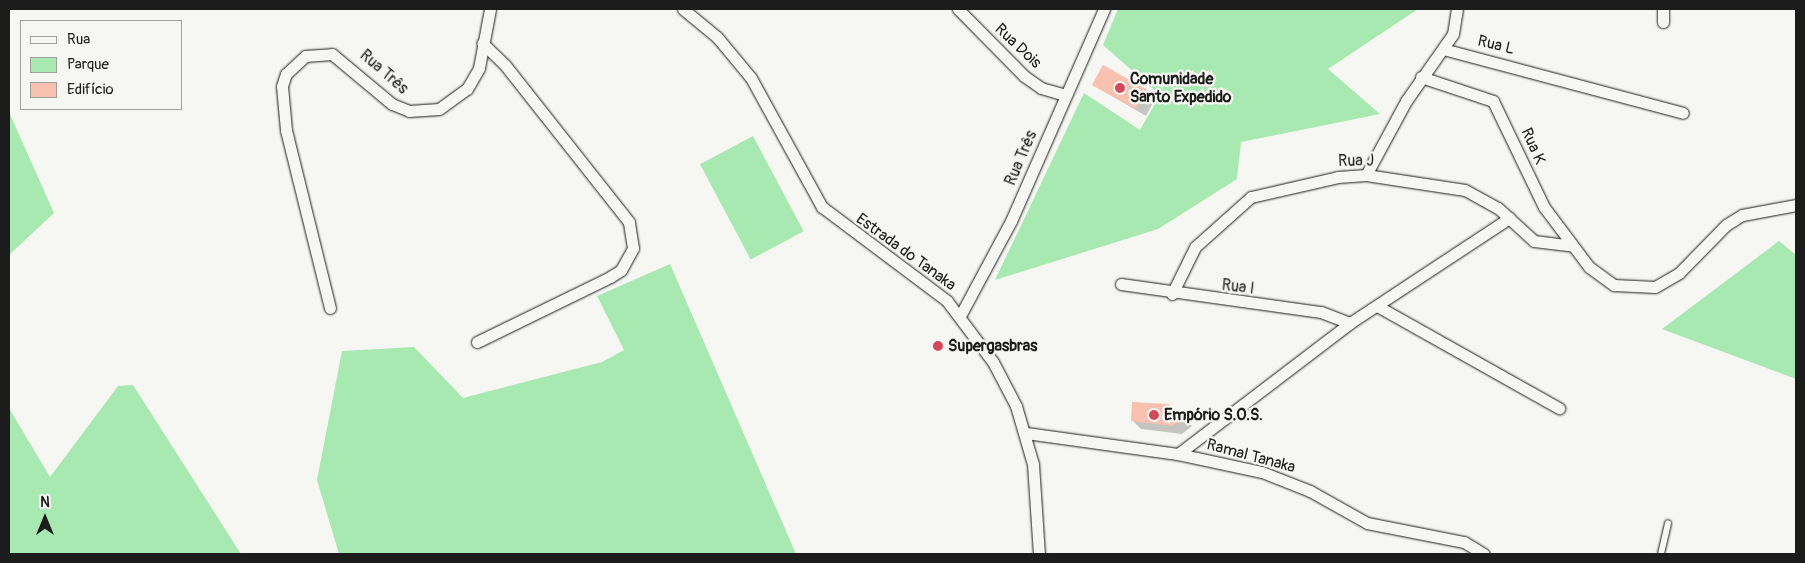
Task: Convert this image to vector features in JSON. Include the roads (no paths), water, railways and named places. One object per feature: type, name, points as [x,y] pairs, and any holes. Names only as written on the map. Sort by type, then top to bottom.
[{"type":"street","name":"Rua Três","points":[[330,308],[286,130],[282,86],[286,74],[305,56],[332,54],[392,104],[422,112],[446,105],[468,89],[480,68],[482,43],[490,9]]},
{"type":"street","name":"Estrada do Tanaka","points":[[683,9],[717,37],[751,78],[810,190],[832,218],[920,278],[960,316],[993,362],[1026,434],[1033,464],[1038,554]]},
{"type":"street","name":"Rua Dois","points":[[958,9],[1024,76],[1041,88],[1065,95]]},
{"type":"street","name":"Rua Três","points":[[960,316],[1011,222],[1104,9]]},
{"type":"street","points":[[1366,175],[1421,77],[1444,49],[1453,34],[1457,9]]},
{"type":"street","points":[[1662,22],[1663,9]]},
{"type":"street","points":[[477,342],[621,270],[633,248],[633,236],[629,222],[504,64],[482,43]]},
{"type":"street","name":"Rua L","points":[[1444,49],[1683,113]]},
{"type":"street","name":"Rua K","points":[[1421,77],[1488,98],[1498,107],[1544,207],[1589,267],[1614,285],[1655,287],[1685,268],[1726,225],[1742,216],[1796,205]]},
{"type":"street","name":"Rua J","points":[[1172,294],[1196,247],[1251,197],[1294,184],[1366,175],[1465,190],[1509,218],[1542,244],[1572,246]]},
{"type":"street","points":[[1178,454],[1350,323],[1509,218]]},
{"type":"street","name":"Rua I","points":[[1121,284],[1172,294],[1321,312],[1350,323]]},
{"type":"street","points":[[1377,306],[1559,408]]},
{"type":"street","name":"Ramal Tanaka","points":[[1026,434],[1178,454],[1269,474],[1310,490],[1367,523],[1464,542],[1484,554]]},
{"type":"lane","points":[[1661,554],[1668,524]]},
{"type":"place","name":"Comunidade Santo Expedido","points":[[1120,88]]},
{"type":"place","name":"Supergasbras","points":[[938,346]]},
{"type":"place","name":"Empório S.O.S.","points":[[1154,415]]}]
